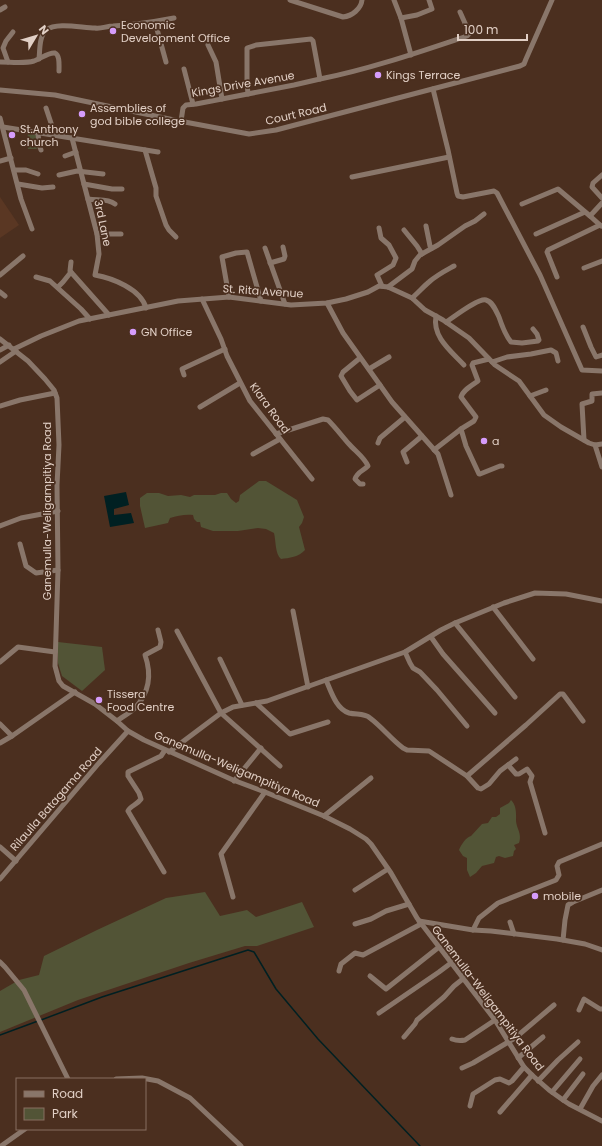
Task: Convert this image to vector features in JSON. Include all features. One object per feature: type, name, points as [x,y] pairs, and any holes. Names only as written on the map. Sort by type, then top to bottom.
[{"type":"street","points":[[290,0],[343,17],[350,15],[359,8],[362,0]]},
{"type":"street","points":[[394,0],[401,18],[411,55],[467,36],[469,32],[460,12]]},
{"type":"street","points":[[401,18],[417,15],[432,9],[429,0]]},
{"type":"street","name":"Court Road","points":[[0,90],[55,95],[249,134],[276,130],[520,66],[524,64],[552,0]]},
{"type":"street","points":[[0,10],[5,7]]},
{"type":"street","points":[[39,59],[42,35],[47,30],[55,27],[67,26],[97,29],[155,22],[174,18]]},
{"type":"street","points":[[155,22],[166,62]]},
{"type":"street","points":[[8,62],[2,48],[13,32]]},
{"type":"street","points":[[248,94],[247,48],[256,46],[311,39],[313,41],[320,79]]},
{"type":"street","points":[[208,45],[216,62],[222,99]]},
{"type":"street","points":[[0,62],[26,63],[55,53],[58,57],[59,71]]},
{"type":"street","name":"Kings Drive Avenue","points":[[181,121],[183,108],[186,105],[328,78],[411,55]]},
{"type":"street","points":[[184,69],[193,104]]},
{"type":"street","points":[[433,89],[458,196],[463,197],[494,191],[497,193],[540,275],[582,370],[602,371]]},
{"type":"street","points":[[46,108],[55,135]]},
{"type":"street","points":[[0,118],[21,199],[32,229]]},
{"type":"street","points":[[3,127],[158,152]]},
{"type":"street","points":[[38,133],[41,150]]},
{"type":"street","name":"3rd Lane","points":[[72,138],[96,234],[99,254],[95,275],[110,278],[134,291],[144,301],[146,308]]},
{"type":"street","points":[[145,150],[156,188],[156,196],[166,225],[168,230],[176,237]]},
{"type":"street","points":[[65,156],[76,152]]},
{"type":"street","points":[[352,177],[450,157]]},
{"type":"street","points":[[0,161],[11,158]]},
{"type":"street","points":[[14,170],[26,170],[38,174]]},
{"type":"street","points":[[59,175],[77,171],[102,174]]},
{"type":"street","points":[[602,175],[593,183],[592,187],[602,198]]},
{"type":"street","points":[[18,184],[42,188],[53,187]]},
{"type":"street","points":[[84,184],[122,190]]},
{"type":"street","points":[[522,204],[558,189],[601,226],[548,250],[547,252],[557,277]]},
{"type":"street","points":[[88,199],[111,201],[115,204]]},
{"type":"street","points":[[536,234],[588,214],[602,203]]},
{"type":"street","points":[[388,286],[412,269],[415,261],[422,254],[484,214]]},
{"type":"street","points":[[426,226],[430,246],[432,248]]},
{"type":"street","points":[[379,228],[381,238],[389,245],[396,260],[389,268],[377,275],[382,286]]},
{"type":"street","points":[[404,230],[422,254]]},
{"type":"street","points":[[96,234],[121,234]]},
{"type":"street","points":[[270,263],[284,259],[285,256],[283,247]]},
{"type":"street","points":[[265,248],[285,304]]},
{"type":"street","points":[[229,297],[222,257],[247,252],[261,301]]},
{"type":"street","points":[[0,275],[23,256]]},
{"type":"street","points":[[584,268],[602,261]]},
{"type":"street","points":[[71,262],[70,271],[109,315]]},
{"type":"street","points":[[412,298],[440,273],[454,266]]},
{"type":"street","points":[[58,288],[71,272]]},
{"type":"street","points":[[36,277],[50,281],[90,319]]},
{"type":"street","name":"St. Rita Avenue","points":[[0,362],[15,350],[41,336],[79,320],[178,301],[229,297],[285,304],[327,303],[368,292],[379,286],[388,286],[412,298],[425,310],[469,338],[491,361],[519,381],[544,415],[561,427],[595,445]]},
{"type":"street","points":[[0,292],[5,296]]},
{"type":"street","name":"Klara Road","points":[[202,299],[240,383],[250,401],[312,479]]},
{"type":"street","points":[[446,322],[480,300],[485,300],[494,307],[511,342],[522,343],[538,341],[537,334],[533,329]]},
{"type":"street","points":[[327,303],[343,333],[392,402],[438,454],[451,495]]},
{"type":"street","points":[[436,316],[435,323],[438,335],[464,365]]},
{"type":"street","points":[[583,328],[596,357],[602,355]]},
{"type":"street","name":"Ganemulla-Weligampitiya Road","points":[[0,338],[15,350],[45,379],[57,398],[59,445],[57,485],[58,570],[55,666],[59,681],[63,686],[95,704],[128,731],[167,751],[234,781],[324,816],[366,839],[388,869],[420,922],[495,1020],[524,1067],[563,1100],[602,1121]]},
{"type":"street","points":[[0,350],[9,345]]},
{"type":"street","points":[[184,375],[182,369],[225,349]]},
{"type":"street","points":[[434,450],[474,421],[476,417],[461,397],[464,391],[478,381],[472,365],[473,363],[552,350],[556,352],[558,361]]},
{"type":"street","points":[[369,369],[389,357]]},
{"type":"street","points":[[360,358],[343,372],[341,376],[350,391],[357,400],[380,385]]},
{"type":"street","points":[[200,407],[240,383]]},
{"type":"street","points":[[530,396],[546,390]]},
{"type":"street","points":[[0,406],[20,400],[55,393]]},
{"type":"street","points":[[584,440],[582,404],[592,401],[592,394],[602,393]]},
{"type":"street","points":[[378,442],[380,438],[405,417]]},
{"type":"street","points":[[276,434],[323,419],[328,420],[367,463],[368,466],[358,472],[355,479],[360,484],[363,484]]},
{"type":"street","points":[[461,429],[466,446],[478,474],[502,466]]},
{"type":"street","points":[[407,462],[403,452],[422,436]]},
{"type":"street","points":[[253,454],[280,439]]},
{"type":"street","points":[[602,444],[595,445],[602,466]]},
{"type":"street","points":[[0,526],[21,518],[58,511]]},
{"type":"street","points":[[20,544],[26,566],[36,573],[58,570]]},
{"type":"street","points":[[164,872],[128,811],[141,800],[139,793],[128,776],[128,772],[161,756],[221,713],[233,707],[267,702],[405,652],[455,623],[493,607],[535,593],[566,594],[602,601]]},
{"type":"street","points":[[493,607],[533,659]]},
{"type":"street","points":[[293,610],[308,687]]},
{"type":"street","points":[[455,623],[515,697]]},
{"type":"street","points":[[117,721],[134,708],[144,695],[149,682],[148,664],[145,655],[160,647],[161,642],[158,630]]},
{"type":"street","points":[[177,631],[221,713],[280,766]]},
{"type":"street","points":[[431,636],[443,654],[495,713]]},
{"type":"street","points":[[0,662],[18,647],[55,652]]},
{"type":"street","points":[[405,652],[413,668],[420,672],[437,690],[467,726]]},
{"type":"street","points":[[220,658],[242,705]]},
{"type":"street","points":[[326,680],[336,701],[345,710],[350,713],[367,716],[407,750],[428,751],[467,776],[481,790],[500,771],[516,759]]},
{"type":"street","points":[[0,743],[74,692]]},
{"type":"street","points":[[467,776],[560,694],[563,694],[583,721]]},
{"type":"street","points":[[256,703],[290,734],[328,722]]},
{"type":"street","points":[[0,724],[12,736]]},
{"type":"street","name":"Rilaulla Batagama Road","points":[[0,879],[128,731]]},
{"type":"street","points":[[234,781],[261,748]]},
{"type":"street","points":[[508,765],[516,774],[519,774],[527,769],[532,774],[530,782],[544,833]]},
{"type":"street","points":[[324,816],[371,778]]},
{"type":"street","points":[[233,898],[221,854],[265,792]]},
{"type":"street","points":[[473,930],[479,918],[498,903],[556,880],[559,875],[557,866],[559,862],[602,844]]},
{"type":"street","points":[[0,847],[16,861]]},
{"type":"street","points":[[355,890],[388,869]]},
{"type":"street","points":[[563,940],[568,905],[602,890]]},
{"type":"street","points":[[355,924],[386,911],[409,904]]},
{"type":"street","points":[[339,971],[341,964],[355,953],[363,955],[420,922],[473,930],[563,940],[602,950]]},
{"type":"street","points":[[510,922],[514,934]]},
{"type":"street","points":[[370,976],[386,989],[439,947]]},
{"type":"street","points":[[0,962],[6,967],[24,990],[68,1078]]},
{"type":"street","points":[[379,1013],[451,963]]},
{"type":"street","points":[[404,1037],[417,1020],[464,978]]},
{"type":"street","points":[[579,1010],[584,998],[602,1009]]},
{"type":"street","points":[[462,1068],[509,1042],[522,1033],[554,1005]]},
{"type":"street","points":[[452,1039],[457,1041],[465,1040],[495,1020]]},
{"type":"street","points":[[518,1058],[543,1037]]},
{"type":"street","points":[[538,1080],[578,1042]]},
{"type":"street","points":[[552,1092],[580,1059]]},
{"type":"street","points":[[470,1106],[473,1094],[495,1080],[500,1079],[509,1083],[524,1067]]},
{"type":"street","points":[[563,1100],[583,1074]]},
{"type":"street","points":[[500,1112],[532,1075]]},
{"type":"street","points":[[580,1109],[593,1086],[602,1075]]},
{"type":"street","points":[[146,1078],[158,1080],[190,1098],[241,1146]]},
{"type":"street","points":[[1,1146],[24,1130]]},
{"type":"shaded area","points":[[0,197],[19,225],[0,238]]},
{"type":"green space","points":[[28,132],[38,133],[38,148],[28,149]]},
{"type":"green space","points":[[259,481],[266,481],[297,500],[304,517],[299,527],[305,550],[300,554],[294,557],[281,559],[277,551],[274,533],[266,529],[258,528],[238,531],[213,531],[201,527],[200,522],[197,522],[194,519],[193,515],[173,517],[170,518],[168,523],[145,528],[140,506],[140,498],[147,493],[190,497],[194,495],[215,495],[227,493],[236,503],[239,501],[240,495]]},
{"type":"green space","points":[[58,642],[102,647],[105,670],[82,691],[62,676],[58,663]]},
{"type":"green space","points":[[511,800],[515,807],[516,821],[520,834],[519,843],[514,845],[516,849],[513,856],[505,858],[499,856],[496,857],[494,863],[482,866],[470,877],[467,870],[467,858],[463,856],[459,850],[461,846],[482,824],[488,823],[492,817],[496,817],[500,814],[500,808],[509,803]]},
{"type":"green space","points":[[205,892],[220,916],[247,910],[256,917],[302,902],[314,927],[257,946],[245,946],[189,963],[78,1000],[0,1032],[0,991],[19,980],[39,975],[44,956],[166,898]]},
{"type":"water","points":[[126,492],[129,505],[114,509],[114,515],[131,513],[134,523],[110,527],[104,496]]},
{"type":"waterway","points":[[41,1020],[102,997],[248,950],[254,952],[276,989],[318,1039],[420,1146]]},
{"type":"waterway","points":[[0,1035],[38,1021]]},
{"type":"place","name":"Economic Development Office","points":[[113,31]]},
{"type":"place","name":"Kings Terrace","points":[[378,75]]},
{"type":"place","name":"Assemblies of god bible college","points":[[82,114]]},
{"type":"place","name":"St.Anthony church","points":[[12,135]]},
{"type":"place","name":"GN Office","points":[[133,332]]},
{"type":"place","name":"a","points":[[484,441]]},
{"type":"place","name":"Tissera Food Centre","points":[[99,700]]},
{"type":"place","name":"mobile","points":[[535,896]]}]
